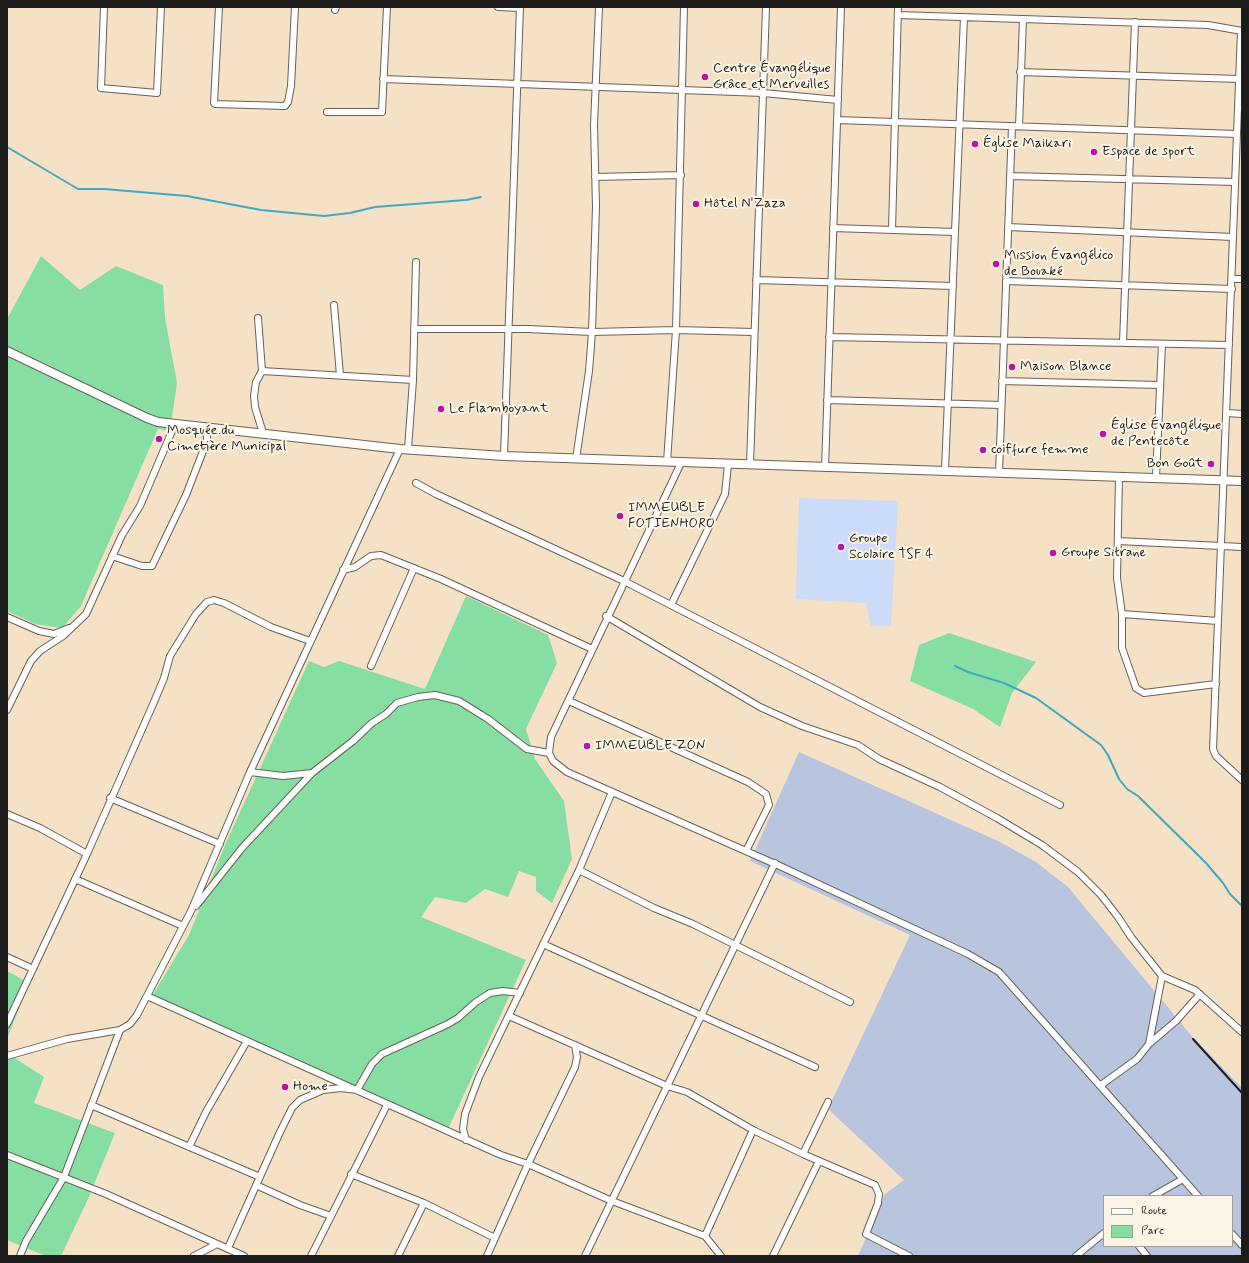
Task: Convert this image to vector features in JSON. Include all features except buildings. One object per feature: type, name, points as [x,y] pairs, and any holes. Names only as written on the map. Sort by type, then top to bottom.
[{"type":"street","points":[[104,7],[102,88],[157,93],[161,7]]},
{"type":"street","points":[[219,7],[214,103],[285,106],[288,102],[291,86],[295,7]]},
{"type":"street","points":[[327,112],[380,114],[382,110],[387,7]]},
{"type":"street","points":[[498,7],[520,7],[504,456]]},
{"type":"street","points":[[576,459],[589,370],[592,332],[595,177],[594,125],[599,7]]},
{"type":"street","points":[[667,462],[676,330],[684,7]]},
{"type":"street","points":[[750,465],[766,7]]},
{"type":"street","points":[[825,468],[841,7]]},
{"type":"street","points":[[892,230],[898,7]]},
{"type":"street","points":[[898,15],[1208,25],[1242,31],[1214,753],[1242,780]]},
{"type":"street","points":[[945,470],[964,17]]},
{"type":"street","points":[[1019,126],[1023,19]]},
{"type":"street","points":[[1123,343],[1135,22]]},
{"type":"street","points":[[1020,72],[1239,79]]},
{"type":"street","points":[[383,79],[763,93],[838,100]]},
{"type":"street","points":[[837,120],[1238,134]]},
{"type":"street","points":[[998,473],[1012,126]]},
{"type":"street","points":[[595,177],[681,174]]},
{"type":"street","points":[[1010,176],[1236,182]]},
{"type":"street","points":[[1008,227],[1234,237]]},
{"type":"street","points":[[833,228],[955,232]]},
{"type":"street","points":[[7,1056],[67,1039],[120,1030],[130,1024],[147,996],[191,911],[250,772],[310,641],[343,570],[404,449],[413,380],[416,262]]},
{"type":"street","points":[[1232,279],[1242,279]]},
{"type":"street","points":[[756,280],[953,286]]},
{"type":"street","points":[[1006,280],[1232,289]]},
{"type":"street","points":[[334,305],[340,374]]},
{"type":"street","points":[[258,318],[262,371],[256,382],[254,396],[255,407],[263,433]]},
{"type":"street","points":[[414,329],[592,332],[676,330],[754,332]]},
{"type":"street","points":[[829,337],[1229,345]]},
{"type":"street","points":[[1156,477],[1162,344]]},
{"type":"street","points":[[7,350],[147,418],[175,424],[207,428],[404,449],[576,459],[1242,481]]},
{"type":"street","points":[[262,371],[340,374],[413,380]]},
{"type":"street","points":[[1002,381],[1159,385]]},
{"type":"street","points":[[827,400],[1001,406]]},
{"type":"street","points":[[1227,413],[1242,414]]},
{"type":"street","points":[[7,710],[31,661],[40,651],[63,636],[86,614],[122,535],[140,506],[175,424]]},
{"type":"street","points":[[112,556],[142,566],[152,566],[188,488],[206,441],[207,428]]},
{"type":"street","points":[[681,463],[606,616],[551,737],[549,752],[553,761],[559,766],[612,792],[775,863],[968,954],[999,972],[1101,1085],[1197,1195]]},
{"type":"street","points":[[671,605],[725,494],[728,464]]},
{"type":"street","points":[[1119,476],[1117,578],[1122,614],[1123,653],[1136,688],[1140,692],[1144,693],[1216,684]]},
{"type":"street","points":[[416,482],[436,494],[624,581],[1060,805]]},
{"type":"street","points":[[1118,541],[1242,546]]},
{"type":"street","points":[[343,570],[356,567],[377,554],[414,568],[592,649]]},
{"type":"street","points":[[371,666],[414,568]]},
{"type":"street","points":[[7,1024],[75,879],[154,702],[164,678],[170,656],[196,614],[207,602],[214,600],[224,603],[271,627],[310,641]]},
{"type":"street","points":[[1122,614],[1218,621]]},
{"type":"street","points":[[7,616],[39,631],[54,634],[72,627]]},
{"type":"street","points":[[606,616],[760,707],[802,726],[858,745],[879,759],[952,794],[997,818],[1042,845],[1078,872],[1101,895],[1118,917],[1131,938],[1162,976],[1180,982],[1200,994],[1242,1032]]},
{"type":"street","points":[[191,911],[242,848],[312,773],[353,741],[372,723],[386,714],[396,703],[418,696],[435,695],[459,701],[488,719],[527,750],[549,752]]},
{"type":"street","points":[[568,701],[748,782],[766,794],[768,804],[746,851]]},
{"type":"street","points":[[250,772],[283,776],[312,773]]},
{"type":"street","points":[[466,1140],[463,1129],[464,1114],[479,1077],[579,870],[612,792]]},
{"type":"street","points":[[110,798],[220,844]]},
{"type":"street","points":[[7,814],[40,828],[86,854]]},
{"type":"street","points":[[585,1256],[700,1015],[736,946],[775,863]]},
{"type":"street","points":[[579,870],[654,908],[693,924],[850,1002]]},
{"type":"street","points":[[75,879],[183,926]]},
{"type":"street","points":[[543,944],[816,1067]]},
{"type":"street","points":[[7,957],[33,969]]},
{"type":"street","points":[[1149,1044],[1162,976]]},
{"type":"street","points":[[357,1090],[372,1064],[382,1054],[448,1024],[458,1018],[476,1002],[490,994],[503,991],[520,993]]},
{"type":"street","points":[[1101,1085],[1137,1059],[1149,1044],[1176,1021],[1200,994]]},
{"type":"street","points":[[147,996],[466,1140],[501,1155],[528,1164],[612,1201],[705,1236],[721,1256]]},
{"type":"street","points":[[509,1016],[667,1086],[687,1092],[753,1130],[803,1154],[875,1184],[879,1194],[878,1203],[866,1234],[909,1256]]},
{"type":"street","points":[[20,1256],[26,1241],[64,1177],[120,1030]]},
{"type":"street","points":[[189,1147],[206,1112],[247,1041]]},
{"type":"street","points":[[487,1256],[528,1164],[575,1067],[577,1057],[575,1044]]},
{"type":"street","points":[[228,1248],[292,1108],[300,1100],[323,1090],[341,1088],[357,1090]]},
{"type":"street","points":[[803,1154],[828,1102]]},
{"type":"street","points":[[91,1105],[260,1177]]},
{"type":"street","points":[[311,1256],[387,1105]]},
{"type":"street","points":[[705,1236],[753,1130]]},
{"type":"street","points":[[7,1155],[64,1177],[244,1256]]},
{"type":"street","points":[[773,1256],[819,1161]]},
{"type":"street","points":[[351,1174],[424,1203],[495,1238]]},
{"type":"street","points":[[1155,1195],[1183,1179]]},
{"type":"street","points":[[256,1185],[300,1205],[331,1216]]},
{"type":"street","points":[[398,1256],[424,1203]]},
{"type":"street","points":[[1076,1256],[1103,1234]]},
{"type":"street","points":[[1233,1235],[1242,1245]]},
{"type":"street","points":[[194,1256],[218,1244]]},
{"type":"street","points":[[1140,1247],[1147,1256]]},
{"type":"shaded area","points":[[799,498],[898,501],[891,626],[871,626],[866,603],[796,599]]},
{"type":"shaded area","points":[[799,752],[998,841],[1036,862],[1068,887],[1190,1034],[1242,1088],[1242,1256],[858,1256],[885,1194],[904,1180],[828,1109],[910,935],[750,861]]},
{"type":"green space","points":[[41,256],[80,290],[116,266],[163,285],[165,318],[177,383],[170,431],[158,429],[81,606],[62,628],[35,624],[7,611],[7,319]]},
{"type":"green space","points":[[466,596],[548,635],[557,663],[526,729],[535,759],[564,801],[572,859],[552,903],[536,891],[536,877],[519,871],[508,897],[485,889],[466,903],[435,897],[421,917],[526,960],[448,1129],[152,996],[189,935],[225,845],[309,661],[324,667],[339,661],[425,689]]},
{"type":"green space","points":[[949,633],[1036,662],[1012,693],[1000,727],[973,709],[910,681],[919,645]]},
{"type":"green space","points":[[7,971],[29,983],[7,1039]]},
{"type":"green space","points":[[7,1053],[44,1077],[34,1103],[115,1133],[88,1199],[61,1256],[46,1256],[7,1240]]},
{"type":"waterway","points":[[7,147],[78,189],[104,189],[187,196],[261,210],[324,216],[350,213],[375,207],[466,200],[481,197]]},
{"type":"waterway","points":[[955,666],[968,672],[1004,683],[1036,698],[1101,745],[1108,755],[1119,779],[1127,789],[1138,796],[1206,863],[1230,894],[1242,906]]},
{"type":"railway","points":[[1193,1039],[1242,1093]]},
{"type":"place","name":"Centre Évangélique Grâce et Merveilles","points":[[705,77]]},
{"type":"place","name":"Église Maikari","points":[[975,144]]},
{"type":"place","name":"Espace de sport","points":[[1094,152]]},
{"type":"place","name":"Hôtel N'Zaza","points":[[696,204]]},
{"type":"place","name":"Mission Évangélico de Bouaké","points":[[996,264]]},
{"type":"place","name":"Maison Blance","points":[[1012,367]]},
{"type":"place","name":"Le Flamboyant","points":[[441,409]]},
{"type":"place","name":"Église Évangélique de Pentecôte","points":[[1103,434]]},
{"type":"place","name":"Mosquée du Cimetière Municipal","points":[[159,439]]},
{"type":"place","name":"coiffure femme","points":[[983,450]]},
{"type":"place","name":"Bon Goût","points":[[1211,464]]},
{"type":"place","name":"IMMEUBLE FOTIENHORO","points":[[620,516]]},
{"type":"place","name":"Groupe Scolaire TSF 4","points":[[841,547]]},
{"type":"place","name":"Groupe Sitrane","points":[[1053,553]]},
{"type":"place","name":"IMMEUBLE ZON","points":[[587,746]]},
{"type":"place","name":"Home","points":[[285,1087]]}]
